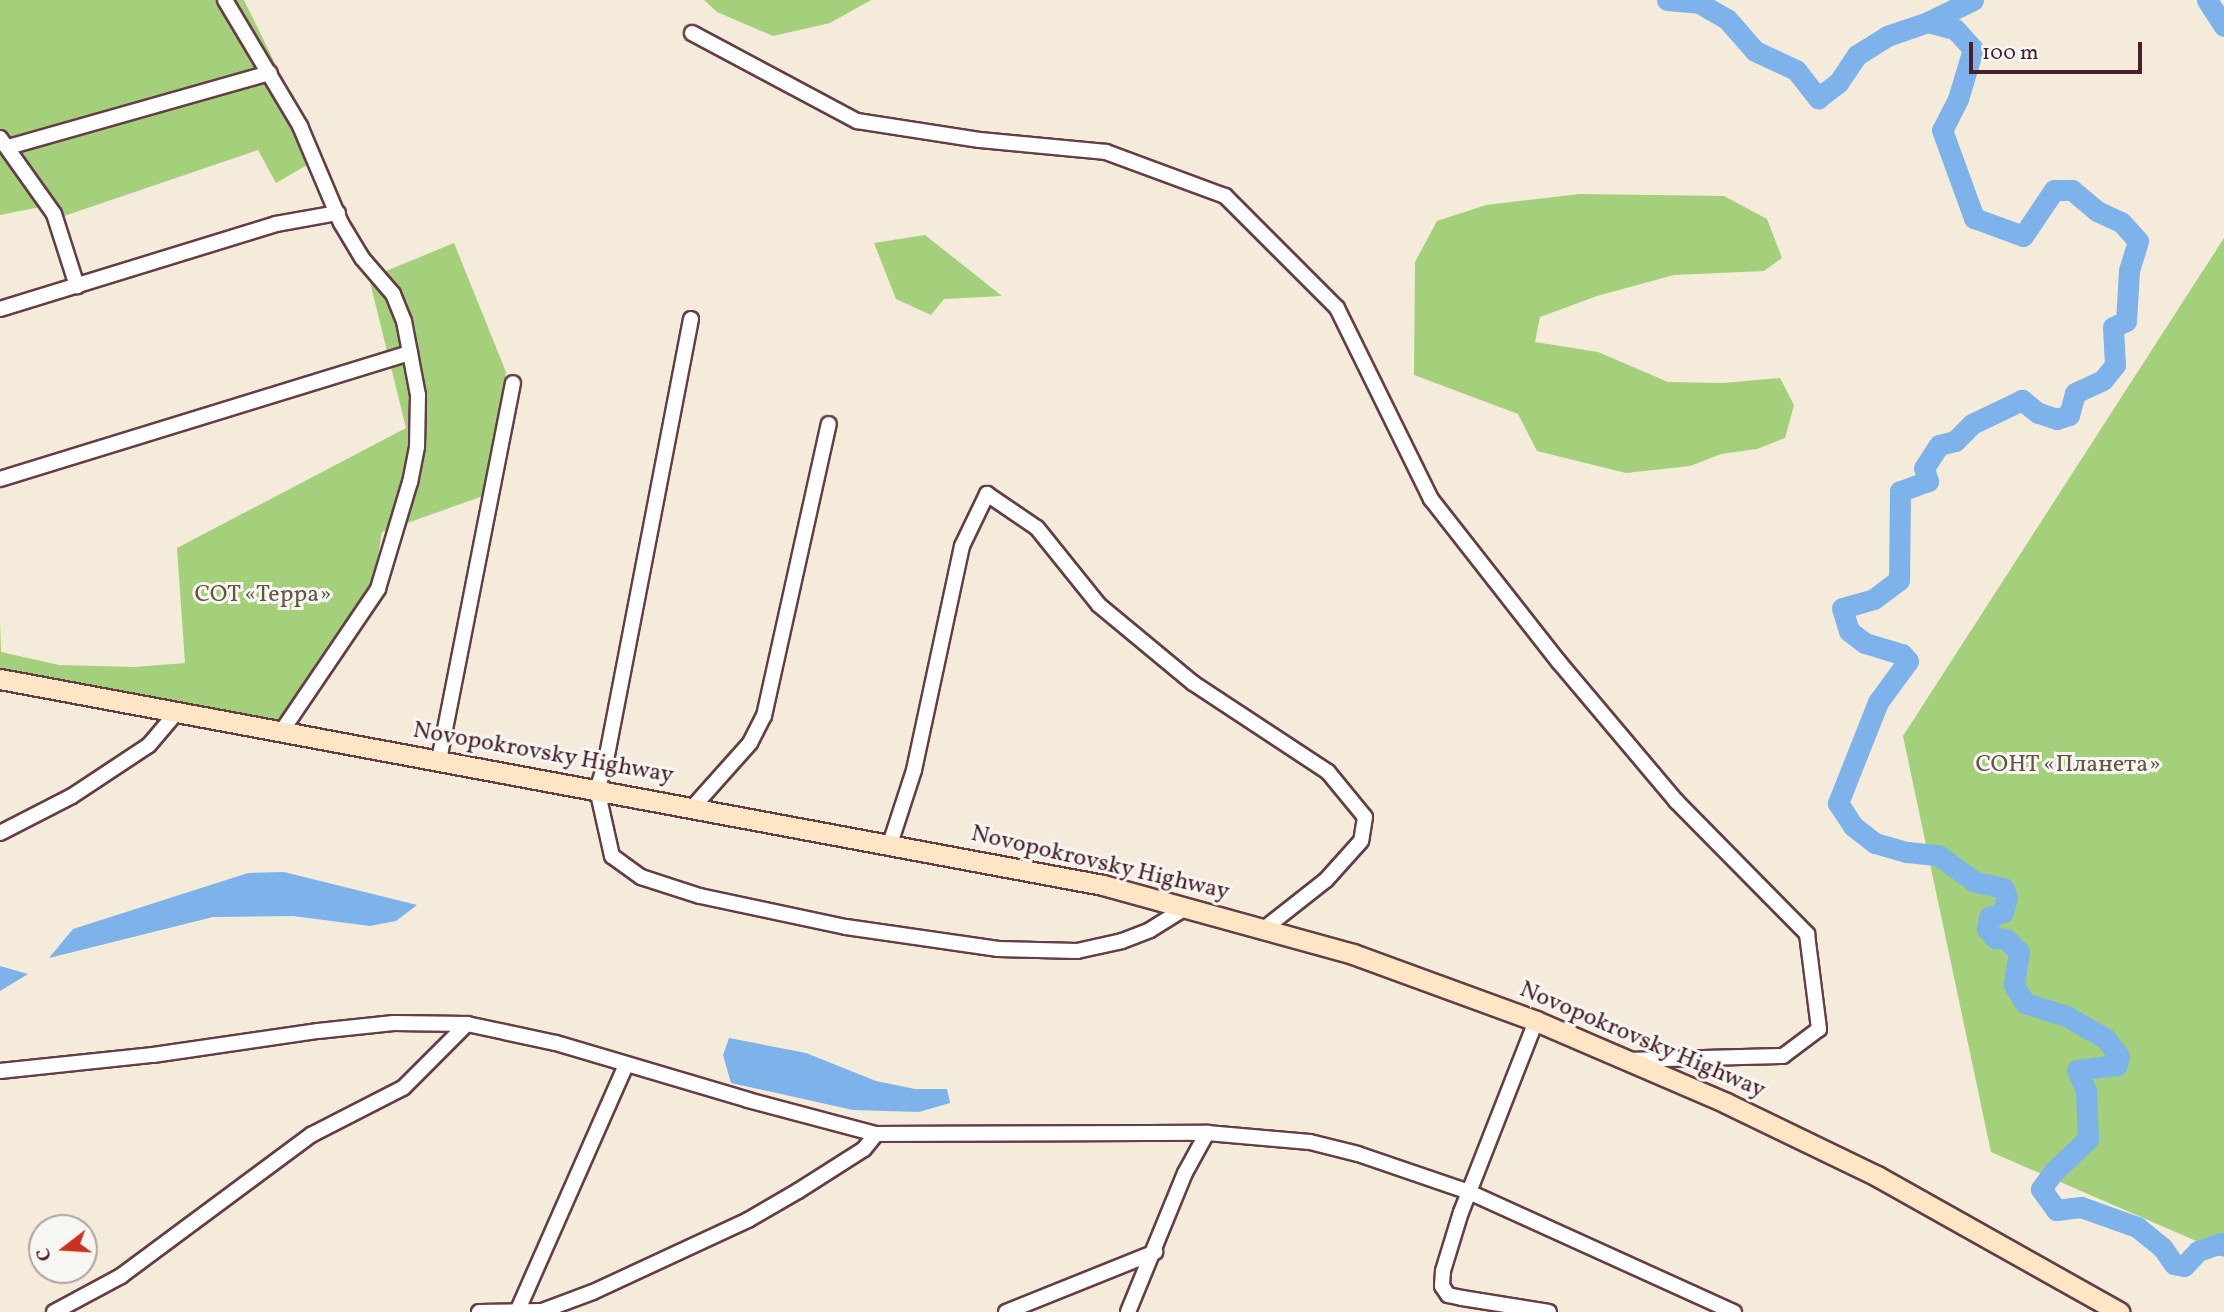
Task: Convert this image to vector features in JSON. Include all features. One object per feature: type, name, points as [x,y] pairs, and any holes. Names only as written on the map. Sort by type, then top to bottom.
[{"type":"main road","name":"Novopokrovsky Highway","points":[[0,679],[1103,885],[1265,928],[1409,972],[1536,1021],[1726,1102],[1877,1176],[2119,1312]]},
{"type":"street","points":[[225,0],[300,126],[338,213],[362,258],[393,294],[404,321],[418,395],[417,447],[387,567],[378,589],[282,731]]},
{"type":"street","points":[[692,33],[857,121],[980,140],[1106,152],[1225,196],[1337,308],[1431,499],[1559,662],[1667,790],[1807,934],[1819,1029],[1783,1056],[1628,1060]]},
{"type":"street","points":[[77,286],[54,214],[4,142],[270,73]]},
{"type":"street","points":[[0,309],[276,224],[338,213]]},
{"type":"street","points":[[691,319],[606,762],[597,789],[612,856],[641,877],[700,896],[846,927],[998,949],[1077,951],[1122,941],[1150,930],[1187,906]]},
{"type":"street","points":[[0,479],[410,353]]},
{"type":"street","points":[[439,760],[513,383]]},
{"type":"street","points":[[693,807],[750,743],[764,716],[829,424]]},
{"type":"street","points":[[890,844],[914,770],[962,546],[987,494],[1037,528],[1099,605],[1193,683],[1328,772],[1365,817],[1360,841],[1326,880],[1265,928]]},
{"type":"street","points":[[0,833],[72,796],[149,745],[177,712]]},
{"type":"street","points":[[1536,1021],[1469,1192],[1443,1271],[1442,1286],[1448,1295],[1549,1312]]},
{"type":"street","points":[[0,1071],[153,1055],[394,1023],[467,1024],[556,1043],[626,1065],[876,1133],[1207,1133],[1310,1142],[1358,1154],[1469,1192],[1734,1312]]},
{"type":"street","points":[[54,1312],[121,1276],[311,1135],[403,1088],[467,1024]]},
{"type":"street","points":[[518,1311],[626,1065]]},
{"type":"street","points":[[479,1312],[542,1311],[593,1292],[758,1214],[840,1166],[864,1149],[876,1133]]},
{"type":"street","points":[[1129,1312],[1156,1252],[1185,1173],[1207,1133]]},
{"type":"street","points":[[1006,1312],[1156,1252]]},
{"type":"green space","points":[[0,0],[244,0],[321,157],[276,183],[258,150],[64,216],[40,207],[0,215]]},
{"type":"green space","points":[[704,0],[871,0],[830,23],[773,36],[717,12]]},
{"type":"green space","points":[[1580,194],[1724,196],[1767,219],[1782,258],[1764,271],[1674,275],[1597,296],[1540,317],[1535,342],[1598,352],[1668,382],[1723,383],[1780,378],[1794,405],[1785,438],[1757,449],[1721,454],[1690,466],[1626,473],[1537,451],[1518,414],[1414,375],[1415,262],[1437,221],[1486,205]]},
{"type":"green space","points":[[925,235],[1002,296],[944,299],[931,315],[896,299],[874,243]]},
{"type":"green space","name":"СОНТ «Планета»","points":[[2224,238],[2224,1253],[1991,1152],[1903,736]]},
{"type":"green space","name":"СОТ «Терра»","points":[[454,243],[506,372],[483,496],[382,532],[373,586],[362,596],[279,723],[0,673],[0,621],[1,652],[59,665],[134,667],[185,663],[177,548],[406,428],[369,278]]},
{"type":"water","points":[[284,872],[417,905],[396,921],[370,926],[293,916],[213,917],[49,958],[73,929],[248,873]]},
{"type":"water","points":[[0,966],[28,974],[0,991]]},
{"type":"water","points":[[729,1038],[806,1053],[876,1081],[915,1089],[947,1089],[950,1103],[919,1112],[853,1110],[731,1083],[723,1055]]},
{"type":"waterway","points":[[1667,0],[1699,3],[1727,19],[1755,51],[1796,70],[1818,98],[1838,83],[1857,55],[1887,36],[1928,22],[1973,0]]},
{"type":"waterway","points":[[2207,0],[2224,26]]},
{"type":"waterway","points":[[1928,22],[1955,29],[1973,49],[1958,99],[1942,130],[1974,218],[2023,236],[2054,190],[2072,190],[2097,211],[2121,222],[2138,241],[2129,271],[2126,321],[2113,327],[2115,365],[2103,380],[2075,393],[2069,415],[2057,419],[2038,413],[2022,400],[1972,424],[1955,441],[1939,445],[1924,468],[1928,481],[1900,491],[1899,580],[1874,599],[1842,608],[1849,631],[1865,643],[1902,654],[1908,661],[1878,702],[1838,803],[1853,826],[1875,843],[1907,852],[1938,855],[1975,882],[2003,888],[2007,897],[2003,912],[1989,917],[1987,929],[1995,938],[2006,939],[2019,952],[2014,985],[2025,1003],[2066,1016],[2105,1038],[2119,1056],[2117,1065],[2077,1070],[2086,1091],[2088,1139],[2054,1171],[2041,1189],[2056,1210],[2081,1207],[2137,1227],[2162,1247],[2174,1264],[2184,1266],[2198,1251],[2221,1243],[2224,1246]]}]
